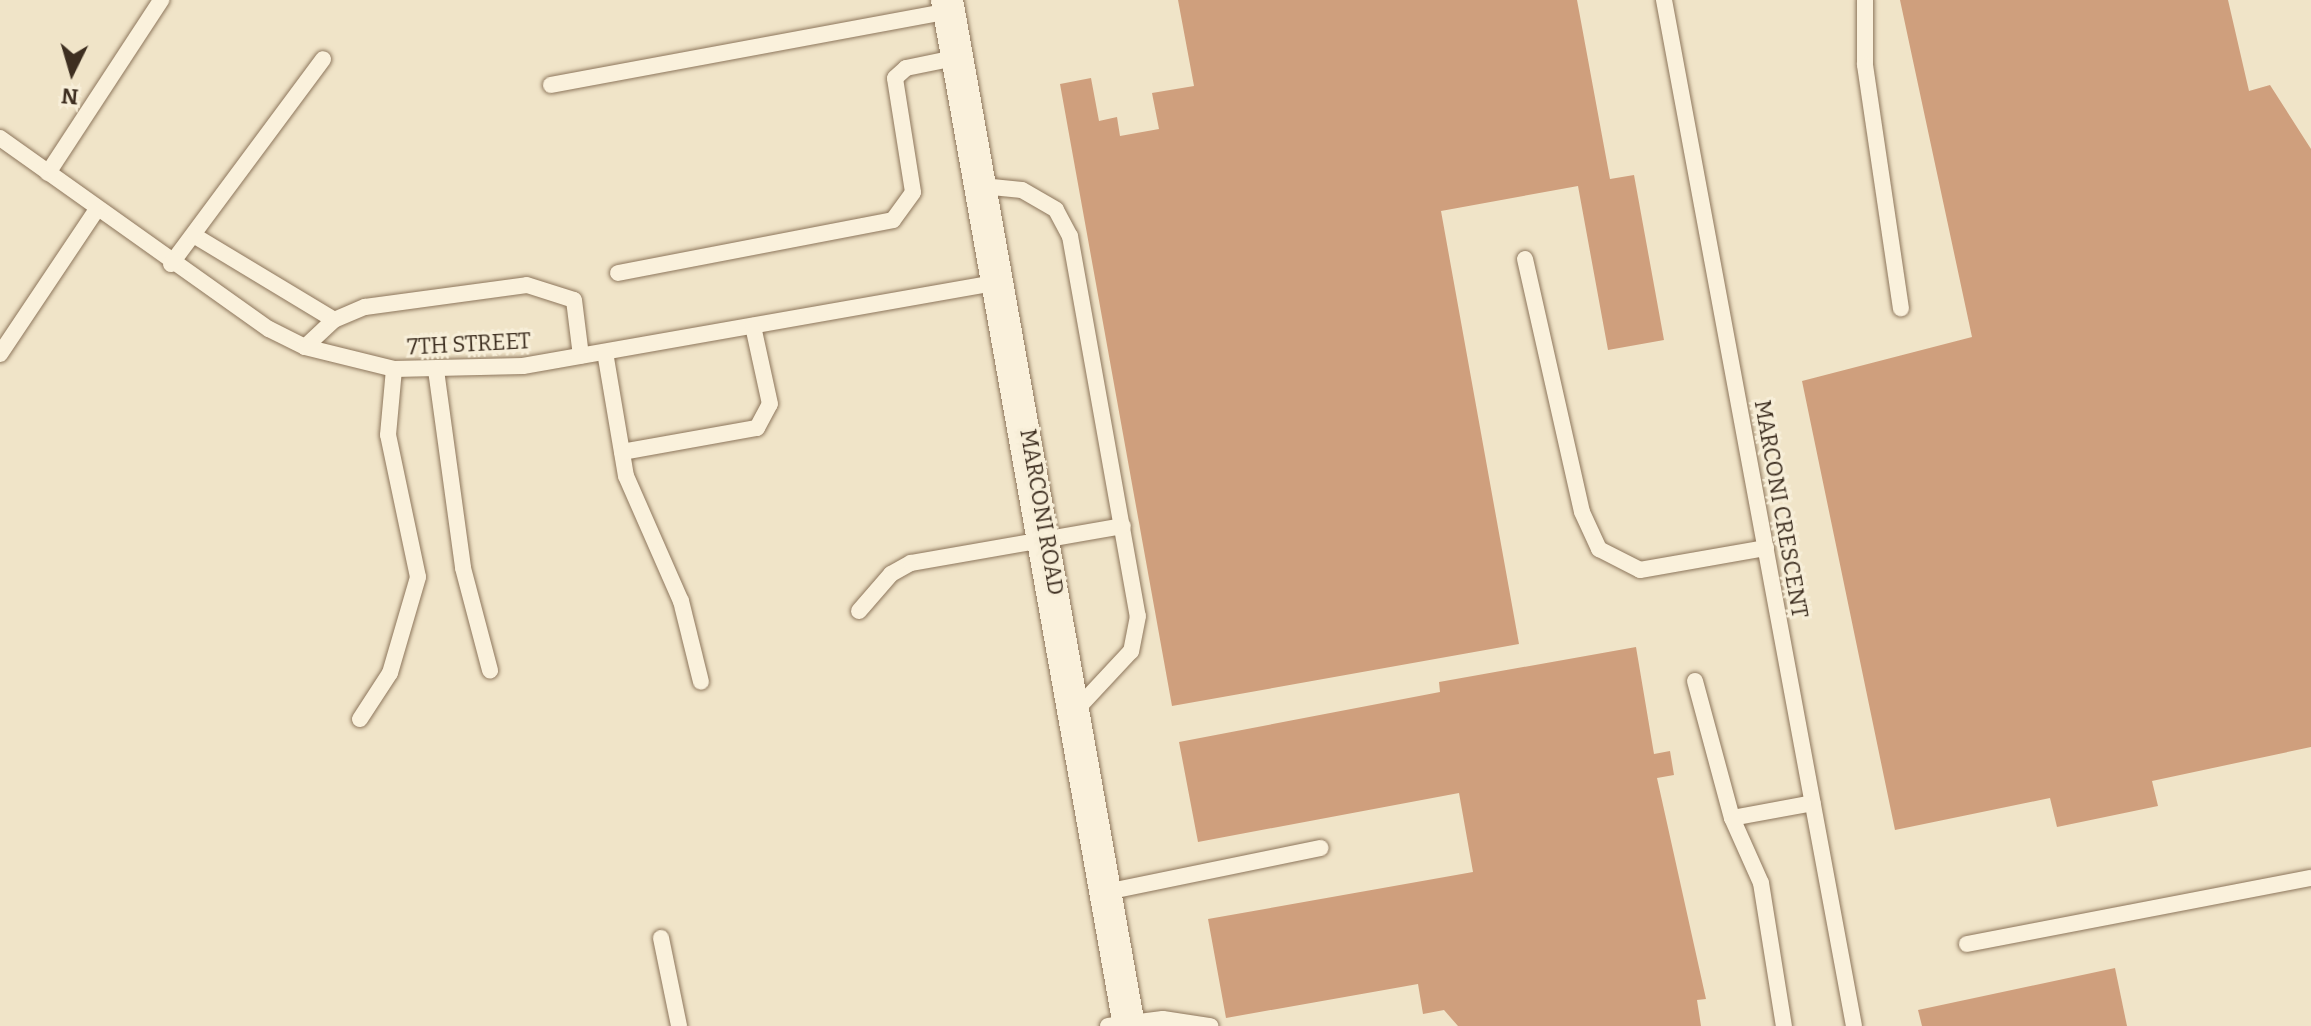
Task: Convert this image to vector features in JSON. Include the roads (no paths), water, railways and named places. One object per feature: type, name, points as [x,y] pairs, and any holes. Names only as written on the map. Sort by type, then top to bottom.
[{"type":"street","name":"MARCONI ROAD","points":[[948,5],[1048,540],[1106,892],[1122,1025]]},
{"type":"lane","points":[[48,173],[161,0]]},
{"type":"lane","name":"MARCONI CRESCENT","points":[[1664,0],[1854,1026]]},
{"type":"lane","points":[[1865,0],[1865,65],[1901,308]]},
{"type":"lane","points":[[551,85],[948,5]]},
{"type":"lane","points":[[618,273],[893,220],[913,192],[895,78],[906,68],[959,57]]},
{"type":"lane","points":[[171,264],[195,236],[323,59]]},
{"type":"lane","name":"7TH STREET","points":[[0,138],[171,264],[305,347],[394,369],[436,370],[581,356],[1001,282]]},
{"type":"lane","points":[[982,186],[1022,190],[1056,210],[1070,236],[1123,526],[1138,616],[1131,651],[1075,711]]},
{"type":"lane","points":[[0,354],[97,209]]},
{"type":"lane","points":[[195,236],[334,320]]},
{"type":"lane","points":[[1525,259],[1582,512],[1599,549],[1640,570],[1766,548]]},
{"type":"lane","points":[[305,347],[334,320],[399,300],[554,288],[574,300],[581,356]]},
{"type":"lane","points":[[622,452],[757,428],[770,404],[753,326]]},
{"type":"lane","points":[[605,352],[622,452],[644,529],[681,601],[701,682]]},
{"type":"lane","points":[[360,719],[390,673],[418,577],[388,435],[394,369]]},
{"type":"lane","points":[[436,370],[463,568],[490,670]]},
{"type":"lane","points":[[859,611],[891,574],[911,563],[1123,526]]},
{"type":"lane","points":[[1695,681],[1732,818],[1761,883],[1784,1026]]},
{"type":"lane","points":[[1732,818],[1813,803]]},
{"type":"lane","points":[[1106,892],[1321,848]]},
{"type":"lane","points":[[1967,944],[2311,878]]},
{"type":"lane","points":[[661,938],[679,1026]]},
{"type":"lane","points":[[1122,1025],[1210,1026]]}]
